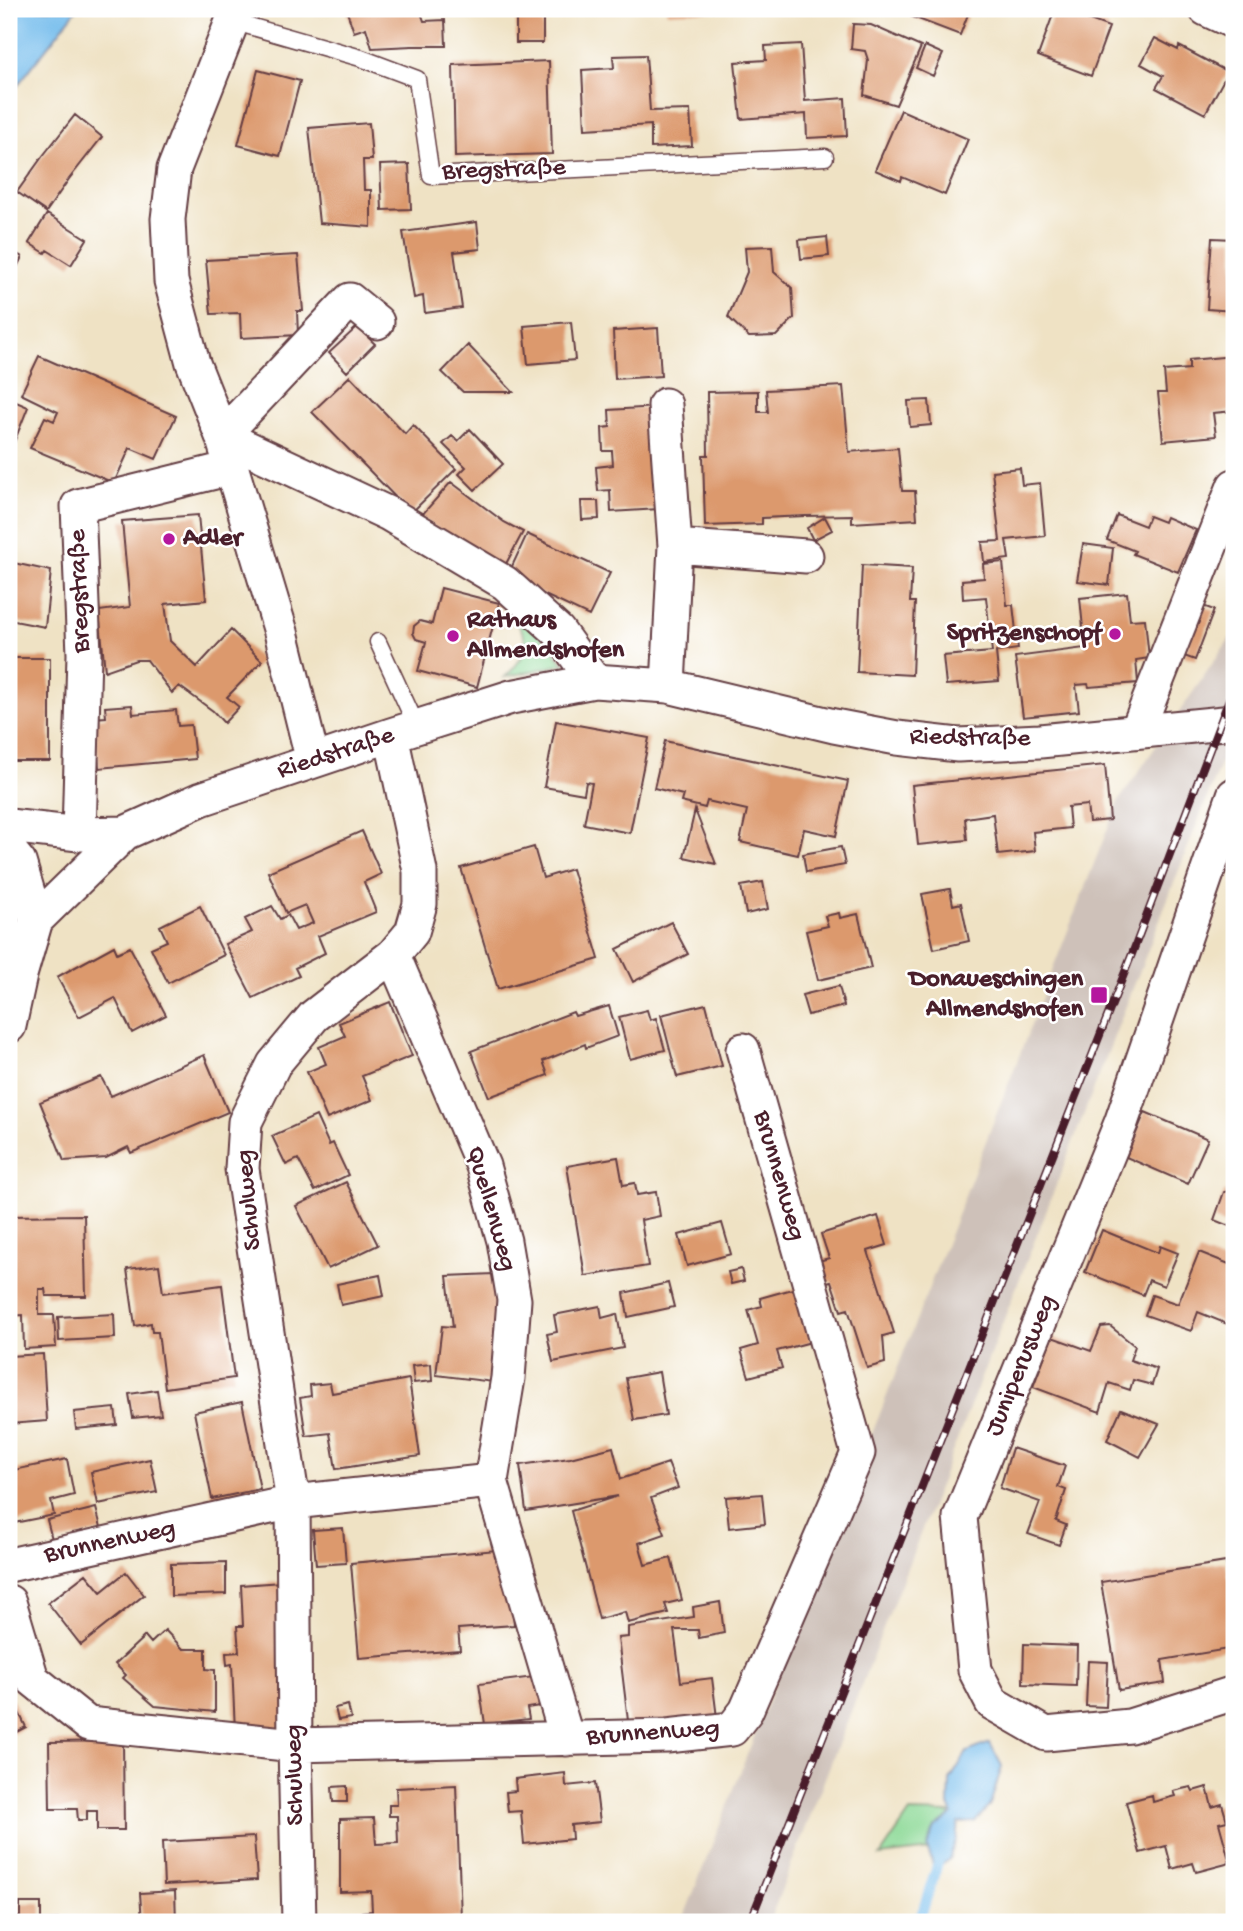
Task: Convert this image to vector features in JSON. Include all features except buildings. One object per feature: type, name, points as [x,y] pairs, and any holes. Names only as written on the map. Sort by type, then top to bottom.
[{"type":"street","points":[[1206,9],[1234,22]]},
{"type":"street","name":"Bregstraße","points":[[235,15],[174,169],[168,219],[171,281],[193,363],[222,436],[281,632],[313,761]]},
{"type":"street","points":[[377,322],[349,300],[222,436],[389,514],[505,583],[558,631],[594,681]]},
{"type":"street","points":[[665,405],[675,546],[668,687]]},
{"type":"street","name":"Bregstraße","points":[[79,834],[84,654],[78,506],[231,468]]},
{"type":"street","points":[[1138,731],[1234,485]]},
{"type":"street","points":[[675,546],[806,556]]},
{"type":"street","name":"Riedstraße","points":[[9,826],[79,834],[125,833],[201,799],[404,731],[510,698],[594,681],[668,687],[834,726],[897,738],[958,745],[1040,741],[1234,722]]},
{"type":"street","points":[[393,955],[412,932],[420,904],[420,871],[404,731]]},
{"type":"street","name":"Juniperusweg","points":[[1234,794],[1121,1123],[960,1517],[975,1670],[992,1703],[1046,1734],[1130,1726],[1234,1693]]},
{"type":"street","points":[[9,1026],[36,920],[125,833]]},
{"type":"street","points":[[9,850],[19,862],[36,920]]},
{"type":"street","name":"Quellenweg","points":[[393,955],[483,1166],[504,1241],[514,1300],[508,1378],[491,1481],[567,1739]]},
{"type":"street","name":"Schulweg","points":[[299,1922],[293,1502],[242,1169],[245,1122],[274,1064],[314,1016],[393,955]]},
{"type":"street","name":"Brunnenweg","points":[[9,1602],[32,1679],[88,1724],[295,1745],[667,1736],[732,1729],[746,1711],[858,1453],[743,1050]]},
{"type":"street","points":[[293,1502],[491,1481]]},
{"type":"street","name":"Brunnenweg","points":[[9,1565],[293,1502]]},
{"type":"lane","name":"Bregstraße","points":[[235,15],[417,79],[431,176],[825,157]]},
{"type":"lane","points":[[378,642],[404,731]]},
{"type":"shaded area","points":[[1234,632],[1234,729],[769,1922],[682,1922],[1118,802]]},
{"type":"green space","points":[[521,611],[564,664],[505,677],[519,662],[525,648],[523,633],[511,616]]},
{"type":"green space","points":[[910,1812],[951,1813],[939,1849],[880,1856]]},
{"type":"water","points":[[9,9],[77,9],[9,96]]},
{"type":"water","points":[[990,1743],[1002,1766],[990,1805],[975,1822],[958,1823],[956,1840],[949,1859],[935,1871],[927,1847],[935,1828],[953,1814],[949,1805],[950,1780],[967,1752]]},
{"type":"waterway","points":[[919,1922],[940,1857]]},
{"type":"railway","points":[[750,1922],[1132,954],[1234,686]]},
{"type":"place","name":"Adler","points":[[169,539]]},
{"type":"place","name":"Spritzenschopf","points":[[1115,634]]},
{"type":"place","name":"Rathaus Allmendshofen","points":[[453,636]]},
{"type":"place","name":"Donaueschingen Allmendshofen","points":[[1099,995]]}]
